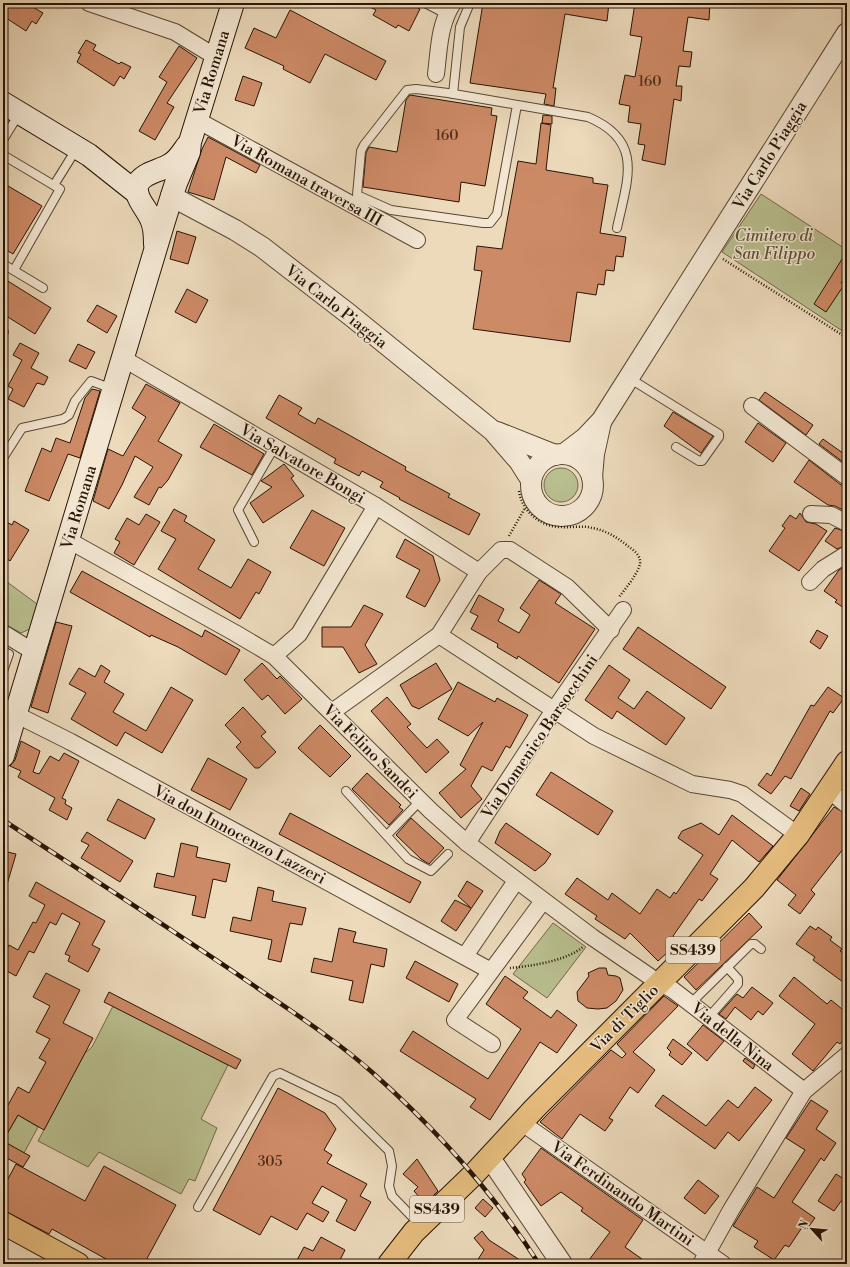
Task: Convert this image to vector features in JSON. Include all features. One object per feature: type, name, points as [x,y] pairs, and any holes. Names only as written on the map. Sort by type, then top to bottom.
[{"type":"main road","name":"Via Romana","points":[[3,756],[12,712],[34,652],[124,359],[171,196],[186,159],[233,3]]},
{"type":"main road","points":[[11,108],[145,187],[163,175],[172,187],[171,196]]},
{"type":"main road","name":"Via Romana","points":[[145,187],[176,160],[190,142]]},
{"type":"main road","name":"Via Romana","points":[[145,187],[151,208],[158,208],[166,204],[171,196]]},
{"type":"main road","name":"Via Romana","points":[[145,187],[154,227],[154,258]]},
{"type":"main road","name":"Via di Tiglio","points":[[389,1264],[420,1226],[490,1158],[522,1123],[754,888],[798,835],[847,762]]},
{"type":"main road","points":[[3,1223],[78,1264]]},
{"type":"street","points":[[89,3],[171,30],[216,57]]},
{"type":"street","points":[[436,74],[442,27],[449,8]]},
{"type":"street","name":"Via Carlo Piaggia","points":[[493,431],[559,454],[585,438],[602,420],[847,32]]},
{"type":"street","name":"Via Romana traversa III","points":[[197,120],[416,240]]},
{"type":"street","name":"Via Carlo Piaggia","points":[[171,196],[235,230],[262,247],[345,311],[493,431],[519,461],[525,485]]},
{"type":"street","name":"Via Salvatore Bongi","points":[[124,359],[376,506],[479,572]]},
{"type":"street","points":[[752,406],[847,477]]},
{"type":"street","name":"Via Carlo Piaggia","points":[[592,477],[594,454],[602,420]]},
{"type":"street","points":[[559,454],[581,460],[588,468],[592,477],[592,493],[588,502],[576,513],[561,516],[550,514],[538,505],[525,485],[539,464],[559,454]]},
{"type":"street","points":[[274,656],[299,634],[376,506]]},
{"type":"street","points":[[811,514],[831,515],[847,523]]},
{"type":"street","name":"Via Felino Sandei","points":[[68,540],[274,656],[467,843],[592,937],[660,983]]},
{"type":"street","points":[[332,712],[439,635],[479,572],[501,550],[510,550],[567,587],[611,630]]},
{"type":"street","points":[[810,582],[823,569],[847,554]]},
{"type":"street","name":"Via Domenico Barsocchini","points":[[467,843],[554,710],[611,630],[623,610]]},
{"type":"street","points":[[3,633],[34,652]]},
{"type":"street","points":[[439,635],[594,736],[692,784],[730,790],[742,794],[798,835]]},
{"type":"street","name":"Via don Innocenzo Lazzeri","points":[[12,712],[71,742],[491,971]]},
{"type":"street","points":[[829,790],[847,805]]},
{"type":"street","points":[[465,956],[516,881]]},
{"type":"street","points":[[492,1044],[455,1020],[543,901]]},
{"type":"street","name":"Via della Nina","points":[[660,983],[691,1003],[804,1091]]},
{"type":"street","points":[[704,1258],[731,1210],[804,1091],[847,1055]]},
{"type":"street","name":"Via Ferdinando Martini","points":[[522,1123],[704,1258],[723,1264]]},
{"type":"street","points":[[490,1158],[562,1264]]},
{"type":"lane","points":[[425,3],[449,8]]},
{"type":"lane","points":[[453,94],[460,27],[470,3]]},
{"type":"lane","points":[[434,91],[436,74]]},
{"type":"lane","points":[[517,105],[497,214],[490,222],[483,223],[391,210],[357,195],[361,151],[364,145],[407,90],[416,89],[434,91],[453,94],[588,117],[605,124],[616,135],[628,157],[628,170],[616,228]]},
{"type":"lane","points":[[3,140],[11,108]]},
{"type":"lane","points":[[54,185],[83,151]]},
{"type":"lane","points":[[3,154],[60,189],[14,270]]},
{"type":"lane","points":[[3,264],[43,288]]},
{"type":"lane","points":[[629,377],[719,434],[719,437],[702,461],[698,461],[676,447]]},
{"type":"lane","points":[[3,458],[22,428],[63,419],[69,416],[75,401],[91,381],[114,390]]},
{"type":"lane","points":[[254,542],[238,510],[275,446]]},
{"type":"lane","points":[[3,651],[9,654],[3,671]]},
{"type":"lane","points":[[346,791],[408,859],[431,871],[448,854]]},
{"type":"lane","points":[[387,835],[421,800]]},
{"type":"lane","points":[[691,1003],[751,944],[755,944],[761,949]]},
{"type":"lane","points":[[709,1017],[738,984],[738,979],[727,967]]},
{"type":"lane","points":[[198,1207],[273,1076],[280,1073],[338,1101],[389,1151],[392,1166],[389,1186],[392,1196],[420,1226]]},
{"type":"path","points":[[709,250],[847,338]]},
{"type":"path","points":[[501,550],[525,508],[525,485]]},
{"type":"path","points":[[525,508],[539,521],[550,526],[591,527],[609,533],[636,552],[640,559],[638,568],[615,604],[623,610]]},
{"type":"path","points":[[491,971],[541,964],[560,958],[581,948],[592,937]]},
{"type":"green space","name":"Cimitero di San Filippo","points":[[761,194],[847,250],[847,334],[722,252]]},
{"type":"green space","points":[[564,468],[573,473],[577,478],[577,492],[573,497],[568,501],[558,502],[554,501],[545,492],[544,482],[545,478],[554,469]]},
{"type":"green space","points":[[3,579],[37,604],[32,628],[21,633],[3,623]]},
{"type":"green space","points":[[553,923],[586,947],[547,998],[513,974]]},
{"type":"green space","points":[[113,1006],[228,1065],[201,1119],[217,1128],[195,1181],[189,1179],[181,1194],[99,1152],[88,1167],[38,1141],[85,1053],[92,1047]]},
{"type":"green space","points":[[18,1115],[38,1127],[24,1153],[3,1141]]},
{"type":"building","points":[[3,3],[26,3],[43,13],[36,24],[32,21],[26,31],[3,16]]},
{"type":"building","points":[[362,3],[409,3],[420,9],[409,31],[398,25],[396,28],[373,15],[376,10]]},
{"type":"building","points":[[483,3],[609,3],[607,21],[565,14],[553,88],[556,88],[554,106],[544,104],[546,94],[470,83]]},
{"type":"building","points":[[635,3],[710,3],[709,20],[688,17],[683,51],[692,52],[690,67],[679,66],[676,86],[682,86],[681,101],[674,99],[665,165],[642,160],[645,145],[638,144],[641,124],[628,122],[630,106],[619,104],[625,75],[635,77],[642,37],[630,35]]},
{"type":"building","points":[[290,10],[386,61],[376,80],[325,54],[310,83],[283,69],[284,66],[245,48],[254,28],[276,38]]},
{"type":"building","points":[[86,40],[96,45],[93,50],[119,64],[121,62],[131,67],[124,79],[120,76],[114,86],[77,62],[81,54],[78,53]]},
{"type":"building","points":[[179,46],[197,58],[167,103],[174,107],[155,140],[139,131],[167,82],[159,77]]},
{"type":"building","points":[[243,76],[262,83],[254,106],[235,100]]},
{"type":"building","points":[[410,95],[492,108],[491,115],[497,116],[485,186],[461,182],[459,202],[363,187],[366,153],[369,147],[397,152],[406,100]]},
{"type":"building","points":[[543,115],[552,116],[552,124],[542,123]]},
{"type":"building","points":[[541,123],[551,125],[546,170],[593,178],[593,183],[608,185],[600,233],[626,237],[623,257],[616,256],[614,271],[606,270],[604,285],[598,284],[596,295],[577,292],[570,342],[473,329],[482,271],[474,270],[477,246],[502,249],[518,161],[536,164]]},
{"type":"building","points":[[208,137],[260,165],[256,173],[226,157],[214,200],[188,192],[202,149]]},
{"type":"building","points":[[3,183],[42,206],[13,254],[3,248]]},
{"type":"building","points":[[177,231],[196,237],[188,264],[170,259]]},
{"type":"building","points":[[847,251],[847,274],[841,283],[844,285],[826,312],[814,304]]},
{"type":"building","points":[[3,278],[51,308],[35,334],[3,314]]},
{"type":"building","points":[[187,289],[208,300],[196,323],[175,312]]},
{"type":"building","points":[[97,305],[117,316],[107,333],[87,321]]},
{"type":"building","points":[[20,343],[39,353],[31,368],[48,377],[44,385],[37,383],[24,407],[8,399],[13,389],[8,386],[22,360],[13,355]]},
{"type":"building","points":[[78,344],[95,352],[86,369],[69,361]]},
{"type":"building","points":[[146,384],[180,403],[158,441],[182,455],[168,480],[161,488],[159,487],[149,505],[134,497],[153,467],[135,456],[109,509],[93,501],[108,449],[123,456],[146,417],[132,408]]},
{"type":"building","points":[[92,389],[100,391],[80,458],[68,454],[49,501],[25,491],[42,448],[51,452],[56,438],[70,443],[85,398]]},
{"type":"building","points":[[765,392],[813,425],[806,435],[759,400]]},
{"type":"building","points":[[279,395],[302,408],[298,414],[315,424],[318,418],[349,435],[406,467],[405,470],[450,494],[448,497],[480,514],[469,535],[399,499],[400,498],[380,487],[383,482],[362,471],[359,476],[334,463],[336,459],[266,418]]},
{"type":"building","points":[[673,412],[713,436],[701,453],[664,426]]},
{"type":"building","points":[[758,423],[786,443],[773,462],[745,442]]},
{"type":"building","points":[[214,424],[264,454],[252,475],[200,447]]},
{"type":"building","points":[[823,439],[847,456],[847,465],[819,444]]},
{"type":"building","points":[[809,460],[841,485],[847,486],[847,512],[835,506],[828,505],[794,482]]},
{"type":"building","points":[[284,464],[294,476],[291,478],[304,496],[263,523],[250,503],[272,487],[261,481]]},
{"type":"building","points":[[174,509],[187,516],[184,521],[215,540],[198,569],[231,588],[248,559],[271,572],[259,594],[256,592],[240,619],[158,569],[176,539],[161,531]]},
{"type":"building","points":[[312,510],[345,528],[324,566],[290,548]]},
{"type":"building","points":[[800,513],[806,522],[816,524],[827,531],[799,571],[769,551],[785,528],[782,526],[790,515],[796,519]]},
{"type":"building","points":[[146,514],[160,522],[134,565],[114,553],[120,542],[115,539],[127,518],[139,525]]},
{"type":"building","points":[[3,520],[12,525],[14,521],[29,530],[10,561],[3,556]]},
{"type":"building","points":[[835,528],[847,532],[847,545],[837,549],[825,541]]},
{"type":"building","points":[[405,539],[433,556],[440,580],[425,607],[406,597],[420,570],[396,557]]},
{"type":"building","points":[[847,565],[847,610],[835,602],[837,600],[824,591],[839,570]]},
{"type":"building","points":[[82,571],[202,637],[205,630],[240,650],[226,675],[178,647],[151,635],[150,637],[70,592]]},
{"type":"building","points":[[539,580],[561,594],[555,603],[595,629],[559,683],[518,656],[517,659],[497,647],[498,644],[471,629],[478,616],[470,612],[479,595],[504,609],[498,621],[519,633],[530,615],[520,608]]},
{"type":"building","points":[[364,605],[383,614],[365,645],[377,664],[359,673],[343,647],[322,647],[322,627],[351,627]]},
{"type":"building","points":[[56,622],[72,626],[48,713],[31,707]]},
{"type":"building","points":[[638,627],[726,687],[711,709],[623,649]]},
{"type":"building","points":[[817,630],[828,636],[820,649],[810,642]]},
{"type":"building","points":[[262,663],[277,679],[280,676],[302,699],[285,714],[268,695],[262,700],[244,680]]},
{"type":"building","points":[[436,663],[452,689],[419,709],[412,706],[400,685]]},
{"type":"building","points":[[101,665],[110,671],[104,682],[124,694],[113,712],[146,731],[171,687],[193,700],[162,753],[125,732],[117,746],[71,719],[86,693],[69,684],[79,668],[95,677]]},
{"type":"building","points":[[609,665],[630,680],[618,698],[634,709],[647,691],[685,718],[666,745],[617,711],[612,719],[585,700]]},
{"type":"building","points":[[458,682],[495,702],[497,698],[528,715],[510,748],[506,746],[492,771],[482,766],[471,786],[482,799],[461,818],[439,793],[466,769],[460,765],[483,722],[468,736],[438,719]]},
{"type":"building","points":[[828,687],[844,698],[833,713],[830,711],[791,779],[785,776],[771,794],[758,785],[767,773],[771,776],[811,705],[814,706]]},
{"type":"building","points":[[387,697],[411,724],[407,727],[427,748],[437,739],[449,752],[426,773],[371,711]]},
{"type":"building","points":[[243,707],[266,732],[261,736],[276,752],[259,768],[255,768],[236,747],[241,742],[225,725]]},
{"type":"building","points":[[320,725],[351,756],[330,777],[298,748]]},
{"type":"building","points":[[21,741],[40,751],[33,772],[39,774],[50,756],[59,761],[64,753],[79,761],[62,798],[66,800],[65,804],[72,808],[67,820],[49,810],[55,798],[18,777],[21,771],[10,766],[15,760]]},
{"type":"building","points":[[208,758],[247,779],[230,810],[191,790]]},
{"type":"building","points":[[551,772],[613,811],[598,835],[536,795]]},
{"type":"building","points":[[367,773],[401,805],[399,807],[403,810],[389,825],[352,789]]},
{"type":"building","points":[[801,788],[810,794],[799,811],[790,806]]},
{"type":"building","points":[[118,799],[155,819],[145,839],[107,820]]},
{"type":"building","points":[[834,807],[847,814],[847,844],[811,890],[815,894],[800,914],[788,905],[796,895],[777,880]]},
{"type":"building","points":[[290,813],[421,882],[410,903],[279,834]]},
{"type":"building","points":[[732,815],[773,846],[759,862],[732,840],[710,874],[718,879],[702,901],[699,899],[673,936],[679,942],[658,961],[630,933],[625,939],[595,919],[597,916],[565,894],[577,878],[608,900],[612,893],[640,914],[657,889],[670,898],[674,892],[676,894],[703,855],[678,838],[682,831],[701,823],[719,835]]},
{"type":"building","points":[[411,818],[444,848],[429,864],[421,859],[396,835]]},
{"type":"building","points":[[506,823],[551,854],[545,863],[535,871],[495,843],[500,831]]},
{"type":"building","points":[[87,832],[133,861],[120,882],[81,858],[89,845],[81,841]]},
{"type":"building","points":[[181,843],[198,847],[196,857],[230,864],[226,882],[213,879],[205,918],[192,915],[196,896],[154,887],[157,873],[174,877]]},
{"type":"building","points":[[3,851],[16,854],[6,888],[3,887]]},
{"type":"building","points":[[467,881],[483,891],[456,931],[441,921],[455,900],[471,908],[458,896]]},
{"type":"building","points":[[36,882],[105,921],[92,945],[100,949],[88,972],[68,961],[70,956],[65,954],[80,923],[62,913],[56,925],[50,922],[34,953],[29,951],[16,976],[3,969],[3,956],[9,945],[18,950],[33,922],[36,923],[45,905],[29,896]]},
{"type":"building","points":[[258,887],[274,891],[272,901],[306,908],[302,925],[290,923],[281,962],[268,959],[272,940],[230,931],[233,917],[251,921]]},
{"type":"building","points":[[749,913],[762,927],[696,990],[684,977]]},
{"type":"building","points":[[810,926],[816,930],[818,927],[832,937],[830,940],[842,949],[840,951],[847,956],[847,985],[813,960],[815,957],[796,944]]},
{"type":"building","points":[[339,928],[356,932],[353,942],[387,949],[384,967],[371,964],[363,1003],[349,1000],[353,981],[311,972],[314,958],[332,962]]},
{"type":"building","points":[[415,961],[458,984],[449,1002],[406,978]]},
{"type":"building","points":[[599,968],[606,968],[608,975],[620,978],[623,990],[616,1001],[607,1008],[587,1008],[578,1001],[577,992],[589,976],[588,973]]},
{"type":"building","points":[[46,973],[80,990],[63,1023],[93,1038],[44,1130],[18,1115],[3,1141],[3,1114],[18,1087],[29,1093],[46,1062],[39,1058],[50,1039],[36,1032],[50,1006],[33,997]]},
{"type":"building","points":[[505,976],[528,992],[523,998],[551,1018],[557,1010],[577,1025],[557,1053],[540,1042],[490,1120],[470,1107],[476,1099],[400,1051],[413,1031],[488,1079],[521,1029],[486,1004]]},
{"type":"building","points":[[794,977],[827,1004],[831,1000],[847,1013],[847,1035],[840,1044],[837,1042],[813,1071],[792,1054],[815,1024],[779,996]]},
{"type":"building","points":[[752,987],[773,1003],[763,1015],[758,1011],[751,1020],[735,1007],[726,1019],[719,1014],[737,994],[743,998]]},
{"type":"building","points":[[109,992],[241,1060],[236,1069],[104,1002]]},
{"type":"building","points":[[664,996],[678,1006],[633,1052],[655,1070],[638,1093],[630,1087],[609,1118],[613,1120],[605,1131],[580,1114],[562,1139],[540,1122],[611,1050],[622,1058],[626,1054],[617,1044]]},
{"type":"building","points":[[703,1025],[724,1041],[707,1061],[687,1044]]},
{"type":"building","points":[[673,1039],[692,1053],[682,1065],[669,1055],[671,1052],[667,1048]]},
{"type":"building","points":[[745,1058],[755,1065],[753,1069],[743,1061]]},
{"type":"building","points":[[755,1087],[772,1100],[739,1141],[728,1132],[715,1149],[655,1106],[663,1095],[706,1126],[728,1100],[738,1108]]},
{"type":"building","points":[[278,1088],[325,1113],[336,1129],[324,1150],[332,1155],[327,1163],[367,1184],[360,1196],[371,1202],[355,1231],[336,1221],[347,1200],[322,1186],[312,1203],[329,1212],[323,1222],[307,1213],[297,1230],[271,1216],[260,1235],[213,1210]]},
{"type":"building","points":[[811,1100],[828,1111],[816,1129],[836,1143],[824,1161],[821,1158],[792,1202],[815,1218],[807,1229],[803,1226],[789,1247],[785,1245],[774,1260],[754,1247],[758,1241],[733,1226],[757,1187],[774,1198],[805,1150],[786,1138]]},
{"type":"building","points":[[3,1141],[30,1156],[23,1167],[3,1156]]},
{"type":"building","points":[[541,1148],[643,1220],[625,1247],[649,1264],[586,1264],[610,1232],[581,1211],[583,1208],[561,1192],[541,1206],[524,1182],[526,1180],[522,1174]]},
{"type":"building","points":[[417,1159],[438,1191],[425,1204],[414,1191],[418,1187],[403,1174]]},
{"type":"building","points":[[16,1164],[85,1201],[104,1166],[176,1205],[144,1264],[115,1264],[52,1229],[49,1234],[3,1210],[3,1188]]},
{"type":"building","points":[[836,1174],[847,1181],[847,1193],[834,1211],[818,1201]]},
{"type":"building","points":[[698,1180],[719,1196],[705,1214],[684,1198]]},
{"type":"building","points":[[483,1199],[493,1208],[485,1217],[475,1208]]},
{"type":"building","points":[[482,1231],[489,1240],[526,1264],[475,1264],[484,1250],[474,1238]]},
{"type":"building","points":[[321,1237],[345,1250],[338,1264],[295,1264],[304,1247],[313,1251]]},
{"type":"railway","points":[[3,820],[222,964],[314,1027],[359,1061],[397,1095],[442,1139],[503,1212],[539,1264]]}]
